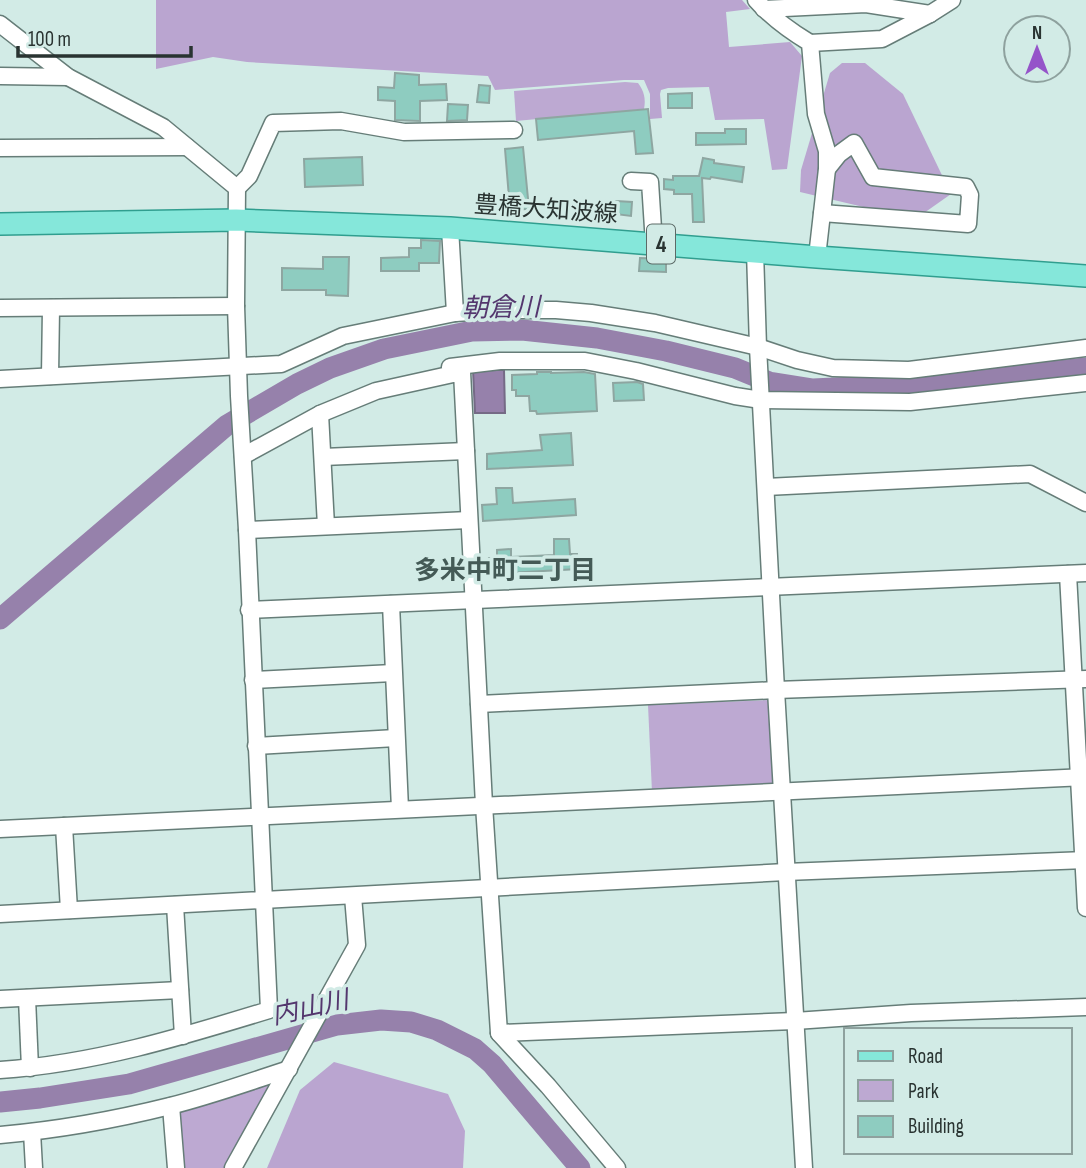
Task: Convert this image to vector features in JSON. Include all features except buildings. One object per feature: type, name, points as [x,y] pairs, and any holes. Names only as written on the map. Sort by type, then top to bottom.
[{"type":"main road","name":"豊橋大知波線","points":[[0,224],[236,220],[450,228],[1086,276]]},
{"type":"street","points":[[760,5],[794,34],[810,43],[881,39],[952,0]]},
{"type":"street","points":[[760,5],[866,4],[930,14]]},
{"type":"street","points":[[0,24],[68,77],[163,127],[237,188]]},
{"type":"street","points":[[810,43],[816,114],[827,151],[817,257]]},
{"type":"street","points":[[0,76],[68,77]]},
{"type":"street","points":[[0,1070],[103,1056],[183,1037],[269,1010],[239,397],[236,306],[237,188],[249,176],[273,123],[341,121],[404,132],[514,130]]},
{"type":"street","points":[[822,213],[968,224],[970,195],[966,187],[873,177],[854,143],[827,169]]},
{"type":"street","points":[[0,148],[187,147]]},
{"type":"street","points":[[631,181],[650,182],[654,244]]},
{"type":"street","points":[[450,228],[454,313]]},
{"type":"street","points":[[755,251],[776,690],[804,1168]]},
{"type":"street","points":[[0,308],[236,306]]},
{"type":"street","points":[[50,376],[51,308]]},
{"type":"street","points":[[0,379],[281,363],[343,336],[454,313],[529,310],[591,313],[655,323],[758,352],[833,368],[909,370],[1086,348]]},
{"type":"street","points":[[376,391],[380,382],[458,366],[500,361],[585,361],[636,371],[735,397],[761,398],[910,402],[1086,383]]},
{"type":"street","points":[[242,450],[376,391],[462,372],[484,805],[499,1033],[617,1168]]},
{"type":"street","points":[[320,414],[326,526]]},
{"type":"street","points":[[323,457],[466,450]]},
{"type":"street","points":[[766,487],[1030,474],[1086,503]]},
{"type":"street","points":[[247,530],[469,520]]},
{"type":"street","points":[[1068,573],[1080,680],[1086,908]]},
{"type":"street","points":[[249,610],[1086,573]]},
{"type":"street","points":[[391,604],[400,809]]},
{"type":"street","points":[[253,680],[393,673]]},
{"type":"street","points":[[479,704],[776,690],[1080,680]]},
{"type":"street","points":[[256,746],[396,738]]},
{"type":"street","points":[[0,829],[1083,777]]},
{"type":"street","points":[[64,827],[69,910]]},
{"type":"street","points":[[0,914],[786,872],[1085,860]]},
{"type":"street","points":[[233,1168],[357,946],[353,896]]},
{"type":"street","points":[[175,905],[183,1037]]},
{"type":"street","points":[[0,999],[180,990]]},
{"type":"street","points":[[27,998],[30,1068]]},
{"type":"street","points":[[499,1033],[1086,1007]]},
{"type":"street","points":[[0,1135],[108,1120],[171,1106],[289,1069]]},
{"type":"street","points":[[171,1106],[176,1168]]},
{"type":"street","points":[[32,1132],[34,1168]]},
{"type":"green space","points":[[638,83],[644,95],[644,109],[516,121],[514,91]]},
{"type":"green space","points":[[770,700],[774,787],[652,792],[648,705]]},
{"type":"green space","points":[[273,1082],[224,1168],[183,1168],[178,1113]]},
{"type":"shaded area","points":[[156,0],[742,0],[750,9],[726,12],[729,47],[790,42],[802,56],[787,169],[772,170],[764,119],[715,120],[709,87],[661,90],[662,118],[650,119],[650,94],[644,80],[495,90],[488,76],[247,62],[213,57],[156,69]]},
{"type":"shaded area","points":[[842,63],[865,63],[903,94],[951,194],[924,213],[872,209],[800,192],[801,170],[830,73]]},
{"type":"shaded area","points":[[473,370],[504,370],[505,413],[475,413]]},
{"type":"shaded area","points":[[334,1062],[448,1094],[465,1131],[463,1168],[267,1168],[300,1090]]},
{"type":"waterway","name":"朝倉川","points":[[0,619],[227,425],[330,368],[384,349],[472,331],[522,330],[597,338],[666,351],[735,368],[769,382],[813,389],[897,385],[1086,368]]},
{"type":"waterway","name":"内山川","points":[[0,1102],[129,1084],[337,1025],[381,1020],[411,1022],[437,1030],[475,1049],[492,1064],[580,1168]]},
{"type":"district","name":"多米中町二丁目","points":[[505,570]]}]
